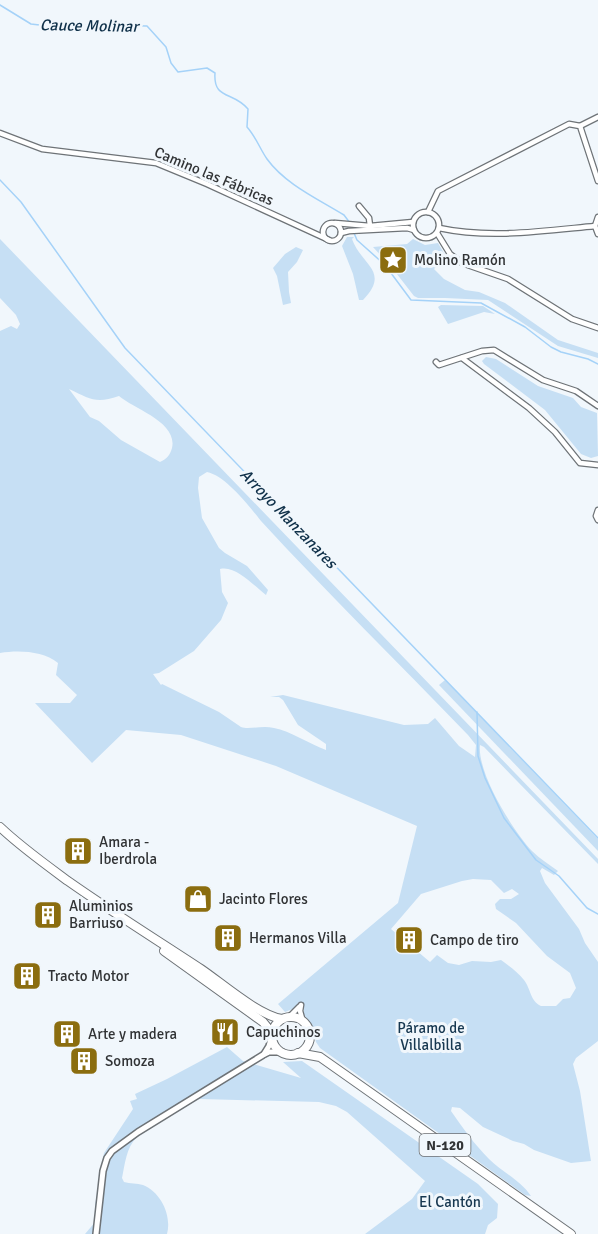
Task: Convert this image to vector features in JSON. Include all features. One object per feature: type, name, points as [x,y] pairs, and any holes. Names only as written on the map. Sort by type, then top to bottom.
[{"type":"highway","points":[[0,827],[41,861],[263,1022],[272,1035],[275,1046],[282,1052]]},
{"type":"highway","points":[[127,922],[200,968],[261,1011],[274,1018],[297,1018],[303,1022]]},
{"type":"highway","points":[[272,1035],[276,1024],[286,1018]]},
{"type":"highway","name":"N-120","points":[[303,1022],[309,1030],[309,1037],[320,1057]]},
{"type":"highway","points":[[298,1053],[306,1047],[309,1037]]},
{"type":"highway","name":"N-120","points":[[282,1052],[320,1057],[571,1234]]},
{"type":"street","points":[[428,212],[438,191],[569,124],[578,125],[598,117]]},
{"type":"street","points":[[578,125],[598,181]]},
{"type":"street","name":"Camino las Fábricas","points":[[0,134],[42,149],[156,163],[329,240]]},
{"type":"street","points":[[359,206],[368,216],[370,226]]},
{"type":"street","points":[[595,226],[487,234],[438,231],[425,238],[414,230],[413,222],[420,213],[428,212],[436,216],[438,231],[450,254],[462,263],[508,279],[572,319],[598,328]]},
{"type":"street","points":[[598,217],[595,226],[598,234]]},
{"type":"street","points":[[340,233],[370,226],[413,222]]},
{"type":"street","points":[[324,228],[324,236],[329,240],[337,239],[340,233],[335,223]]},
{"type":"street","points":[[310,232],[335,223],[359,228],[414,230]]},
{"type":"street","points":[[436,362],[439,365],[486,350],[497,352],[543,380],[576,391],[598,406]]},
{"type":"street","points":[[462,358],[530,408],[555,432],[580,463],[598,465]]},
{"type":"street","points":[[598,510],[596,516],[598,520]]},
{"type":"street","points":[[286,1018],[301,1005],[303,1022]]},
{"type":"street","points":[[263,1055],[268,1050],[272,1035]]},
{"type":"street","points":[[96,1234],[103,1171],[112,1151],[138,1132],[263,1055],[269,1052],[282,1052]]},
{"type":"green space","points":[[347,237],[354,237],[352,239],[356,248],[374,275],[371,290],[363,300],[359,300],[353,274],[342,246]]},
{"type":"green space","name":"Páramo de Villalbilla","points":[[0,239],[598,859],[598,864],[480,745],[484,771],[506,816],[532,851],[558,871],[554,875],[542,868],[540,871],[545,883],[579,929],[598,962],[598,1041],[576,1058],[573,1064],[580,1091],[591,1161],[571,1163],[534,1150],[483,1127],[460,1108],[452,1107],[451,1111],[479,1148],[494,1164],[522,1185],[531,1196],[525,1195],[320,1048],[316,1042],[312,1025],[304,1015],[303,1003],[299,1002],[295,1008],[285,1012],[278,1004],[398,903],[417,826],[276,766],[181,735],[126,730],[92,763],[35,703],[70,703],[77,695],[56,675],[58,663],[30,652],[0,653],[0,331],[11,326],[17,329],[20,324],[16,315],[0,298]],"holes":[[[69,389],[99,400],[119,396],[153,417],[162,424],[172,439],[169,455],[160,462],[121,440],[99,421],[90,417]],[[207,472],[222,479],[237,492],[312,575],[468,735],[476,745],[475,757],[459,746],[435,718],[428,724],[404,725],[283,695],[270,697],[279,697],[283,700],[298,725],[326,744],[326,750],[269,727],[241,727],[219,712],[161,685],[153,674],[159,673],[194,651],[221,620],[228,603],[222,592],[220,569],[238,573],[266,595],[268,590],[247,566],[219,548],[202,518],[198,488],[199,477]],[[491,880],[504,893],[512,889],[519,894],[511,899],[500,899],[495,904],[496,909],[516,923],[547,956],[570,973],[576,988],[570,998],[563,999],[556,1006],[541,1006],[533,998],[522,977],[501,960],[472,961],[459,965],[448,963],[437,955],[430,962],[391,929],[421,894],[462,881]]]},
{"type":"green space","points":[[413,239],[425,245],[438,243],[445,255],[441,259],[443,261],[434,269],[444,279],[465,290],[479,292],[505,303],[558,340],[598,353],[598,358],[558,346],[488,300],[414,296],[373,247],[407,244]]},
{"type":"green space","points":[[296,247],[303,250],[297,262],[288,272],[291,303],[283,305],[273,268],[285,254]]},
{"type":"green space","points":[[441,305],[483,306],[495,314],[484,312],[448,324],[438,307]]},
{"type":"green space","points":[[486,357],[496,359],[538,386],[573,398],[581,407],[597,413],[598,456],[591,458],[581,454],[545,410],[484,364],[482,361]]},
{"type":"green space","points":[[445,680],[598,839],[598,851],[439,685]]},
{"type":"green space","name":"El Cantón","points":[[227,1047],[243,1061],[301,1078],[283,1062],[302,1061],[478,1184],[498,1204],[497,1218],[488,1225],[485,1234],[365,1234],[412,1199],[425,1181],[347,1112],[336,1106],[319,1102],[200,1099],[137,1137],[130,1146],[125,1162],[122,1178],[124,1182],[141,1184],[149,1188],[164,1205],[168,1220],[167,1234],[85,1234],[96,1221],[95,1205],[104,1153],[133,1109],[130,1101],[137,1099],[135,1094]]},
{"type":"waterway","name":"Cauce Molinar","points":[[0,5],[31,24],[56,27],[147,26],[166,47],[171,63],[178,72],[207,68],[215,73],[215,82],[221,92],[242,103],[248,109],[247,127],[274,168],[302,190],[344,215],[350,223]]},
{"type":"waterway","name":"Arroyo Manzanares","points":[[0,180],[21,202],[125,348],[598,838]]},
{"type":"waterway","name":"Cauce Molinar","points":[[354,233],[357,240],[385,265],[411,300],[481,303],[525,327],[551,347],[598,364]]},
{"type":"waterway","points":[[477,712],[478,756],[485,778],[504,818],[536,860],[559,876],[587,908],[598,914]]},
{"type":"place","name":"Molino Ramón","points":[[393,260]]},
{"type":"place","name":"Amara - Iberdrola","points":[[78,851]]},
{"type":"place","name":"Jacinto Flores","points":[[198,899]]},
{"type":"place","name":"Aluminios Barriuso","points":[[48,915]]},
{"type":"place","name":"Hermanos Villa","points":[[228,938]]},
{"type":"place","name":"Campo de tiro","points":[[409,940]]},
{"type":"place","name":"Tracto Motor","points":[[27,976]]},
{"type":"place","name":"Capuchinos","points":[[225,1032]]},
{"type":"place","name":"Arte y madera","points":[[67,1034]]},
{"type":"place","name":"Somoza","points":[[84,1061]]}]
